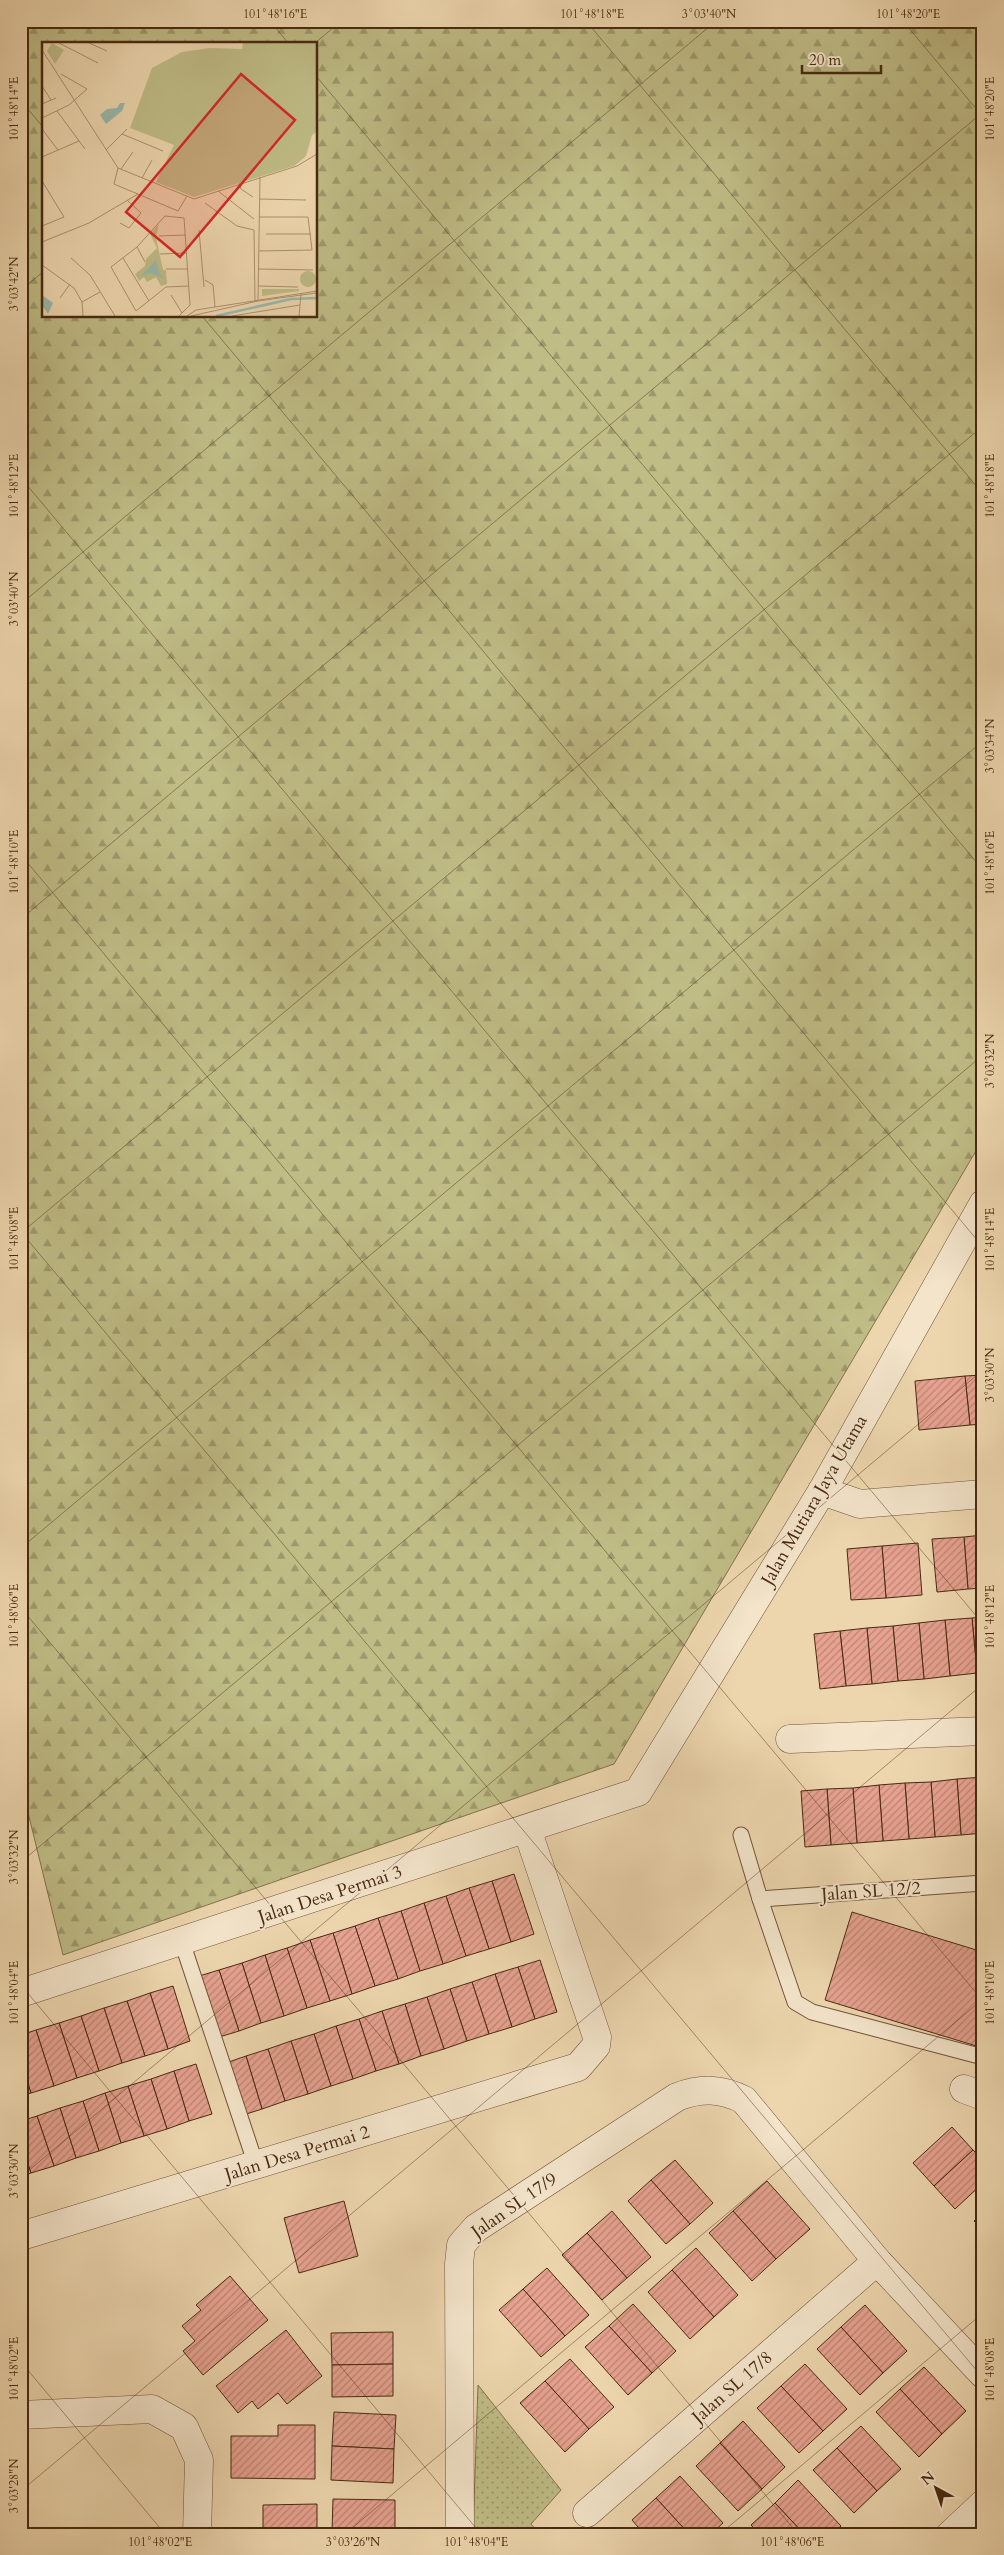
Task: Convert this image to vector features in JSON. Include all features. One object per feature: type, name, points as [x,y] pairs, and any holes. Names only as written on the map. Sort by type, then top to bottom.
[{"type":"street","name":"Jalan Mutiara Jaya Utama","points":[[638,1792],[822,1491],[982,1205]]},
{"type":"street","points":[[822,1491],[860,1504],[983,1494]]},
{"type":"street","points":[[790,1739],[983,1731]]},
{"type":"street","name":"Jalan Desa Permai 3","points":[[21,1993],[638,1792]]},
{"type":"street","name":"Jalan Desa Permai 2","points":[[21,2236],[573,2070],[596,2046],[597,2037],[527,1829]]},
{"type":"street","name":"Jalan SL 17/9","points":[[460,2534],[459,2264],[461,2245],[476,2228],[677,2097],[700,2090],[711,2090],[744,2100],[877,2261]]},
{"type":"street","points":[[877,2261],[983,2374]]},
{"type":"street","name":"Jalan SL 17/8","points":[[587,2513],[877,2261]]},
{"type":"street","points":[[21,2415],[152,2409],[184,2427],[199,2460],[197,2534]]},
{"type":"street","points":[[951,2534],[983,2504]]},
{"type":"lane","points":[[742,1835],[760,1899],[795,2002],[812,2012],[983,2058]]},
{"type":"lane","name":"Jalan SL 12/2","points":[[760,1899],[983,1883]]},
{"type":"lane","points":[[182,1942],[256,2165]]},
{"type":"green space","points":[[21,21],[983,21],[983,1139],[614,1764],[63,1955],[21,1784]]},
{"type":"green space","points":[[478,2385],[561,2490],[531,2524],[540,2534],[473,2534]]},
{"type":"building","points":[[983,1375],[983,1424],[970,1425],[965,1376]]},
{"type":"building","points":[[965,1376],[970,1425],[919,1430],[915,1381]]},
{"type":"building","points":[[983,1535],[983,1588],[968,1589],[964,1537]]},
{"type":"building","points":[[964,1537],[968,1589],[937,1592],[932,1539]]},
{"type":"building","points":[[918,1543],[922,1595],[886,1598],[882,1546]]},
{"type":"building","points":[[882,1546],[886,1598],[851,1600],[847,1549]]},
{"type":"building","points":[[983,1617],[983,1672],[977,1673],[972,1618]]},
{"type":"building","points":[[972,1618],[977,1673],[950,1676],[945,1620]]},
{"type":"building","points":[[945,1620],[950,1676],[924,1679],[919,1623]]},
{"type":"building","points":[[919,1623],[924,1679],[898,1681],[893,1626]]},
{"type":"building","points":[[893,1626],[898,1681],[872,1684],[867,1628]]},
{"type":"building","points":[[867,1628],[872,1684],[846,1686],[840,1631]]},
{"type":"building","points":[[840,1631],[846,1686],[820,1689],[814,1634]]},
{"type":"building","points":[[983,1777],[983,1833],[961,1835],[957,1779]]},
{"type":"building","points":[[957,1779],[961,1835],[935,1837],[931,1782]]},
{"type":"building","points":[[931,1782],[935,1837],[909,1839],[905,1783]]},
{"type":"building","points":[[905,1783],[909,1839],[883,1841],[879,1785]]},
{"type":"building","points":[[879,1785],[883,1841],[857,1843],[853,1788]]},
{"type":"building","points":[[853,1788],[857,1843],[831,1845],[827,1789]]},
{"type":"building","points":[[827,1789],[831,1845],[805,1847],[801,1791]]},
{"type":"building","points":[[514,1874],[534,1934],[511,1942],[492,1881]]},
{"type":"building","points":[[492,1881],[511,1942],[489,1949],[469,1888]]},
{"type":"building","points":[[469,1888],[489,1949],[466,1956],[446,1896]]},
{"type":"building","points":[[446,1896],[466,1956],[443,1964],[424,1903]]},
{"type":"building","points":[[424,1903],[443,1964],[420,1971],[401,1911]]},
{"type":"building","points":[[401,1911],[420,1971],[398,1979],[378,1918]]},
{"type":"building","points":[[852,1912],[983,1952],[983,2048],[825,2000]]},
{"type":"building","points":[[378,1918],[398,1979],[375,1986],[355,1926]]},
{"type":"building","points":[[355,1926],[375,1986],[352,1994],[333,1933]]},
{"type":"building","points":[[333,1933],[352,1994],[330,2001],[310,1940]]},
{"type":"building","points":[[310,1940],[330,2001],[307,2008],[287,1948]]},
{"type":"building","points":[[287,1948],[307,2008],[284,2016],[265,1955]]},
{"type":"building","points":[[265,1955],[284,2016],[261,2023],[242,1963]]},
{"type":"building","points":[[540,1960],[557,2012],[535,2019],[518,1967]]},
{"type":"building","points":[[242,1963],[261,2023],[239,2031],[219,1970]]},
{"type":"building","points":[[518,1967],[535,2019],[512,2027],[495,1974]]},
{"type":"building","points":[[219,1970],[239,2031],[216,2038],[196,1977]]},
{"type":"building","points":[[495,1974],[512,2027],[489,2034],[472,1982]]},
{"type":"building","points":[[472,1982],[489,2034],[467,2041],[450,1989]]},
{"type":"building","points":[[173,1986],[190,2041],[168,2049],[150,1993]]},
{"type":"building","points":[[450,1989],[467,2041],[444,2049],[427,1997]]},
{"type":"building","points":[[150,1993],[168,2049],[145,2056],[127,2001]]},
{"type":"building","points":[[427,1997],[444,2049],[421,2056],[405,2004]]},
{"type":"building","points":[[127,2001],[145,2056],[122,2063],[104,2008]]},
{"type":"building","points":[[405,2004],[421,2056],[399,2064],[382,2011]]},
{"type":"building","points":[[104,2008],[122,2063],[99,2071],[81,2016]]},
{"type":"building","points":[[382,2011],[399,2064],[376,2071],[359,2019]]},
{"type":"building","points":[[81,2016],[99,2071],[77,2078],[59,2023]]},
{"type":"building","points":[[359,2019],[376,2071],[353,2079],[336,2026]]},
{"type":"building","points":[[59,2023],[77,2078],[54,2086],[36,2030]]},
{"type":"building","points":[[336,2026],[353,2079],[331,2086],[314,2034]]},
{"type":"building","points":[[36,2030],[54,2086],[31,2093],[21,2062],[21,2035]]},
{"type":"building","points":[[314,2034],[331,2086],[308,2094],[291,2041]]},
{"type":"building","points":[[291,2041],[308,2094],[285,2101],[268,2049]]},
{"type":"building","points":[[268,2049],[285,2101],[262,2109],[246,2056]]},
{"type":"building","points":[[246,2056],[262,2109],[240,2116],[223,2064]]},
{"type":"building","points":[[21,2062],[31,2093],[21,2096]]},
{"type":"building","points":[[196,2064],[212,2114],[189,2121],[174,2071]]},
{"type":"building","points":[[174,2071],[189,2121],[167,2129],[151,2079]]},
{"type":"building","points":[[151,2079],[167,2129],[144,2136],[128,2086]]},
{"type":"building","points":[[128,2086],[144,2136],[121,2143],[105,2093]]},
{"type":"building","points":[[105,2093],[121,2143],[99,2151],[83,2101]]},
{"type":"building","points":[[83,2101],[99,2151],[76,2158],[60,2108]]},
{"type":"building","points":[[60,2108],[76,2158],[54,2166],[37,2116]]},
{"type":"building","points":[[37,2116],[54,2166],[31,2173],[21,2144],[21,2121]]},
{"type":"building","points":[[952,2127],[973,2150],[934,2186],[913,2163]]},
{"type":"building","points":[[21,2144],[31,2173],[21,2176]]},
{"type":"building","points":[[973,2150],[983,2160],[983,2183],[955,2209],[934,2186]]},
{"type":"building","points":[[675,2160],[713,2203],[690,2224],[651,2180]]},
{"type":"building","points":[[651,2180],[690,2224],[666,2244],[628,2201]]},
{"type":"building","points":[[767,2181],[810,2229],[776,2259],[733,2211]]},
{"type":"building","points":[[344,2201],[358,2256],[299,2273],[284,2218]]},
{"type":"building","points":[[612,2211],[651,2257],[627,2278],[587,2233]]},
{"type":"building","points":[[733,2211],[776,2259],[752,2281],[709,2233]]},
{"type":"building","points":[[983,2213],[983,2230],[974,2221]]},
{"type":"building","points":[[587,2233],[627,2278],[602,2300],[562,2255]]},
{"type":"building","points":[[696,2248],[738,2295],[714,2317],[672,2270]]},
{"type":"building","points":[[547,2268],[589,2315],[565,2336],[523,2289]]},
{"type":"building","points":[[672,2270],[714,2317],[690,2339],[648,2292]]},
{"type":"building","points":[[230,2276],[268,2320],[203,2375],[183,2351],[195,2341],[182,2326],[201,2310],[196,2305]]},
{"type":"building","points":[[523,2289],[565,2336],[541,2357],[499,2310]]},
{"type":"building","points":[[633,2304],[676,2351],[652,2373],[609,2326]]},
{"type":"building","points":[[865,2305],[907,2351],[883,2373],[841,2327]]},
{"type":"building","points":[[609,2326],[652,2373],[628,2395],[585,2347]]},
{"type":"building","points":[[841,2327],[883,2373],[860,2395],[817,2349]]},
{"type":"building","points":[[286,2330],[322,2376],[287,2404],[278,2393],[258,2409],[252,2401],[238,2413],[216,2386]]},
{"type":"building","points":[[393,2332],[393,2364],[332,2365],[331,2333]]},
{"type":"building","points":[[570,2359],[614,2407],[589,2429],[545,2381]]},
{"type":"building","points":[[393,2364],[393,2396],[332,2397],[332,2365]]},
{"type":"building","points":[[805,2364],[847,2409],[823,2431],[781,2386]]},
{"type":"building","points":[[924,2367],[966,2411],[942,2434],[900,2389]]},
{"type":"building","points":[[545,2381],[589,2429],[565,2452],[520,2403]]},
{"type":"building","points":[[781,2386],[823,2431],[799,2453],[757,2408]]},
{"type":"building","points":[[900,2389],[942,2434],[919,2457],[876,2412]]},
{"type":"building","points":[[334,2412],[396,2415],[394,2449],[332,2446]]},
{"type":"building","points":[[743,2421],[785,2467],[762,2489],[720,2443]]},
{"type":"building","points":[[278,2425],[315,2425],[315,2479],[231,2478],[231,2436],[278,2436]]},
{"type":"building","points":[[861,2426],[901,2469],[877,2491],[837,2448]]},
{"type":"building","points":[[720,2443],[762,2489],[738,2511],[696,2466]]},
{"type":"building","points":[[332,2446],[394,2449],[393,2483],[331,2480]]},
{"type":"building","points":[[837,2448],[877,2491],[854,2513],[813,2470]]},
{"type":"building","points":[[680,2476],[723,2523],[711,2534],[689,2534],[656,2498]]},
{"type":"building","points":[[798,2480],[841,2526],[832,2534],[804,2534],[775,2503]]},
{"type":"building","points":[[656,2498],[689,2534],[644,2534],[632,2520]]},
{"type":"building","points":[[333,2499],[395,2500],[395,2533],[332,2532]]},
{"type":"building","points":[[775,2503],[804,2534],[759,2534],[751,2525]]},
{"type":"building","points":[[317,2504],[317,2534],[246,2534],[263,2533],[263,2505]]},
{"type":"building","points":[[982,2523],[983,2534],[970,2534]]},
{"type":"building","points":[[332,2532],[395,2533],[332,2534]]}]
